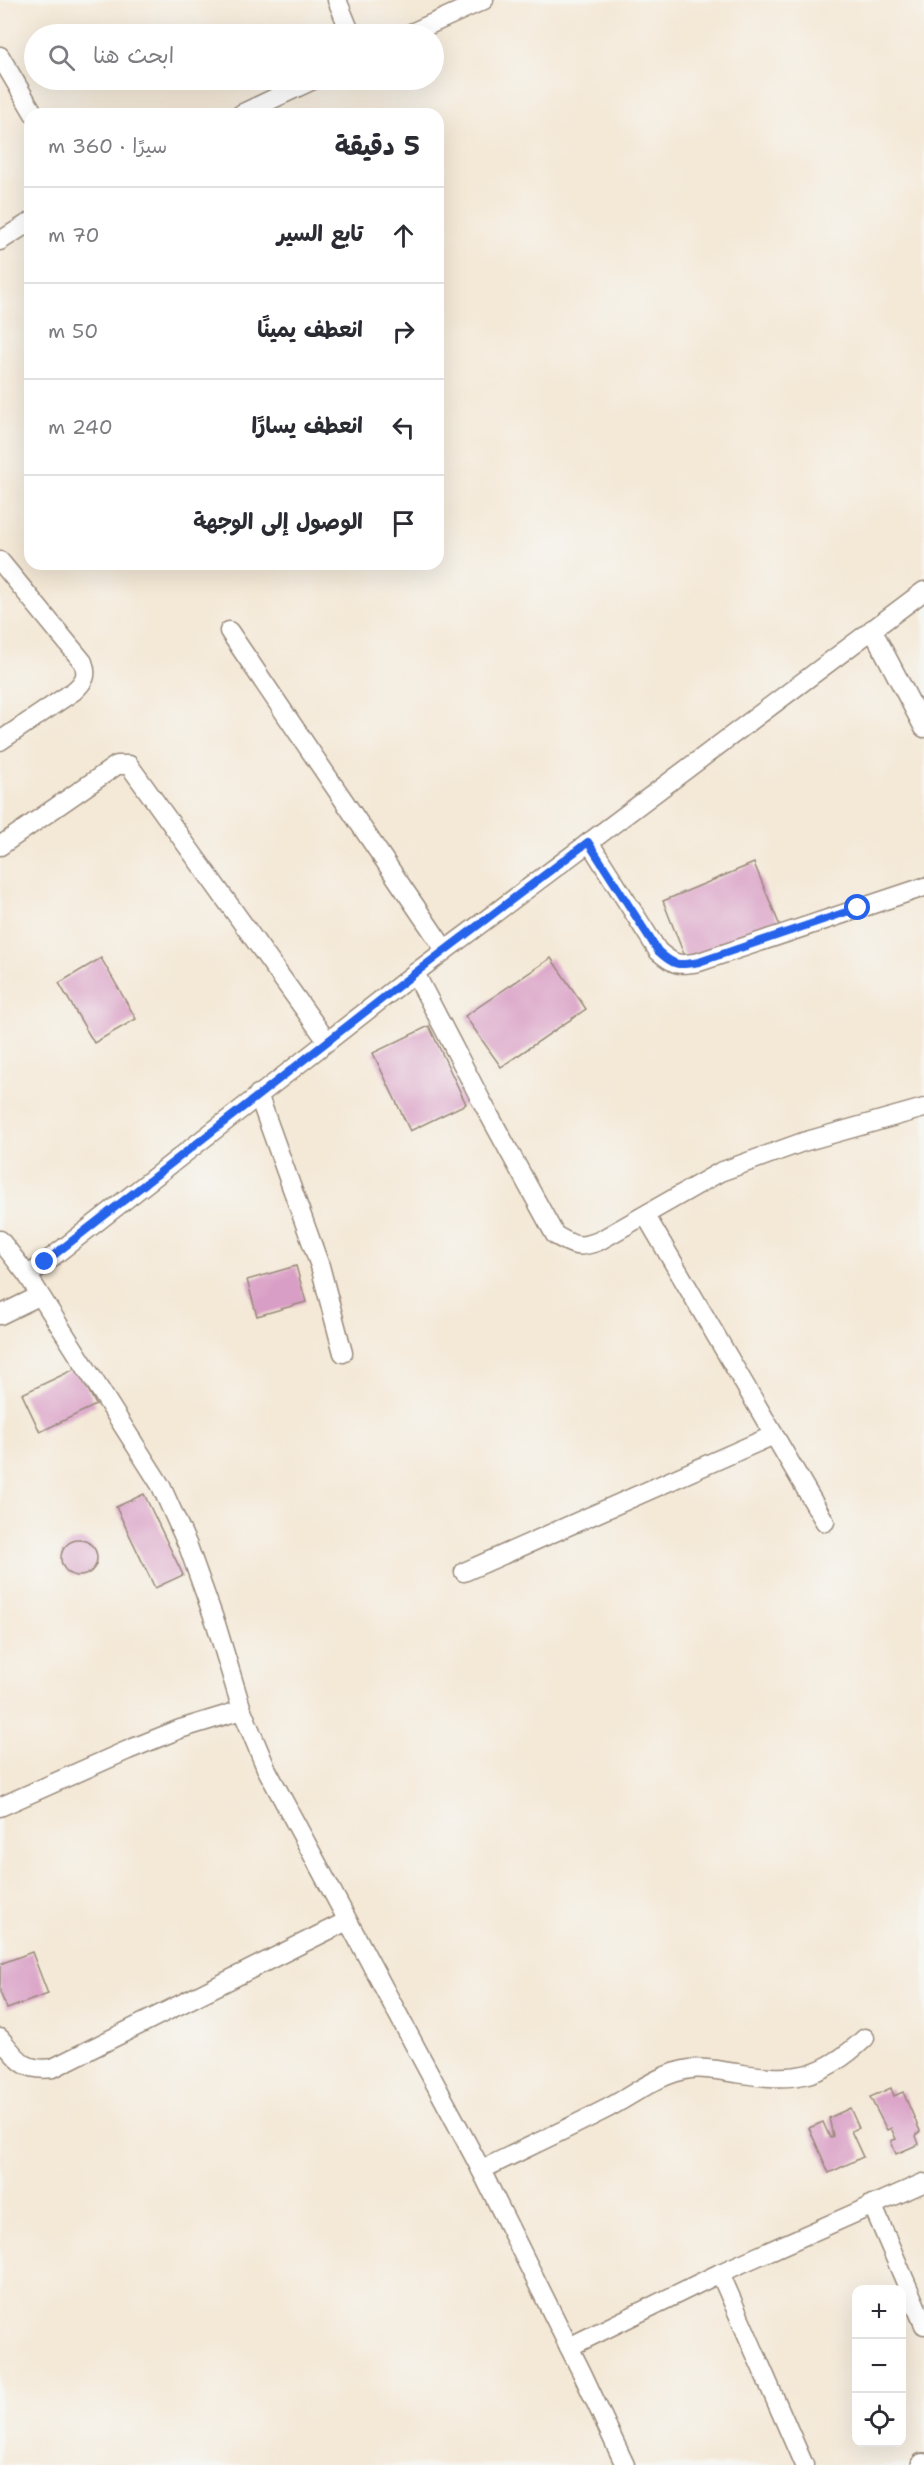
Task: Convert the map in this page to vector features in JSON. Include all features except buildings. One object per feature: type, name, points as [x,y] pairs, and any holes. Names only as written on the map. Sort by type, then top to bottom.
[{"type":"street","points":[[337,0],[347,24]]},
{"type":"street","points":[[431,24],[484,0]]},
{"type":"street","points":[[0,56],[30,108]]},
{"type":"street","points":[[254,108],[292,90]]},
{"type":"street","points":[[0,241],[24,226]]},
{"type":"street","points":[[0,561],[84,662],[87,672],[84,681],[74,691],[0,741]]},
{"type":"street","points":[[28,1276],[445,950],[924,591]]},
{"type":"street","points":[[872,629],[924,728]]},
{"type":"street","points":[[229,631],[445,950]]},
{"type":"street","points":[[0,846],[117,765],[129,765],[327,1041]]},
{"type":"street","points":[[588,842],[658,951],[679,966],[699,962],[924,887]]},
{"type":"street","points":[[415,973],[481,1100],[555,1234],[574,1246],[585,1246],[646,1216],[720,1172],[803,1142],[924,1108]]},
{"type":"street","points":[[258,1094],[320,1266],[343,1353]]},
{"type":"street","points":[[646,1216],[825,1522]]},
{"type":"street","points":[[0,1240],[28,1276],[166,1496],[188,1545],[242,1710],[266,1768],[481,2170],[625,2465]]},
{"type":"street","points":[[0,1315],[39,1296]]},
{"type":"street","points":[[464,1572],[774,1435]]},
{"type":"street","points":[[0,1807],[180,1729],[242,1710]]},
{"type":"street","points":[[0,2038],[23,2065],[40,2070],[53,2068],[347,1921]]},
{"type":"street","points":[[481,2170],[610,2107],[673,2072],[692,2068],[776,2079],[802,2077],[820,2071],[846,2056],[865,2038]]},
{"type":"street","points":[[569,2347],[720,2273],[923,2183]]},
{"type":"street","points":[[872,2204],[924,2325]]},
{"type":"street","points":[[720,2273],[804,2465]]},
{"type":"route","points":[[45,1262],[415,973],[588,842],[658,951],[679,966],[699,962],[858,908]]}]
